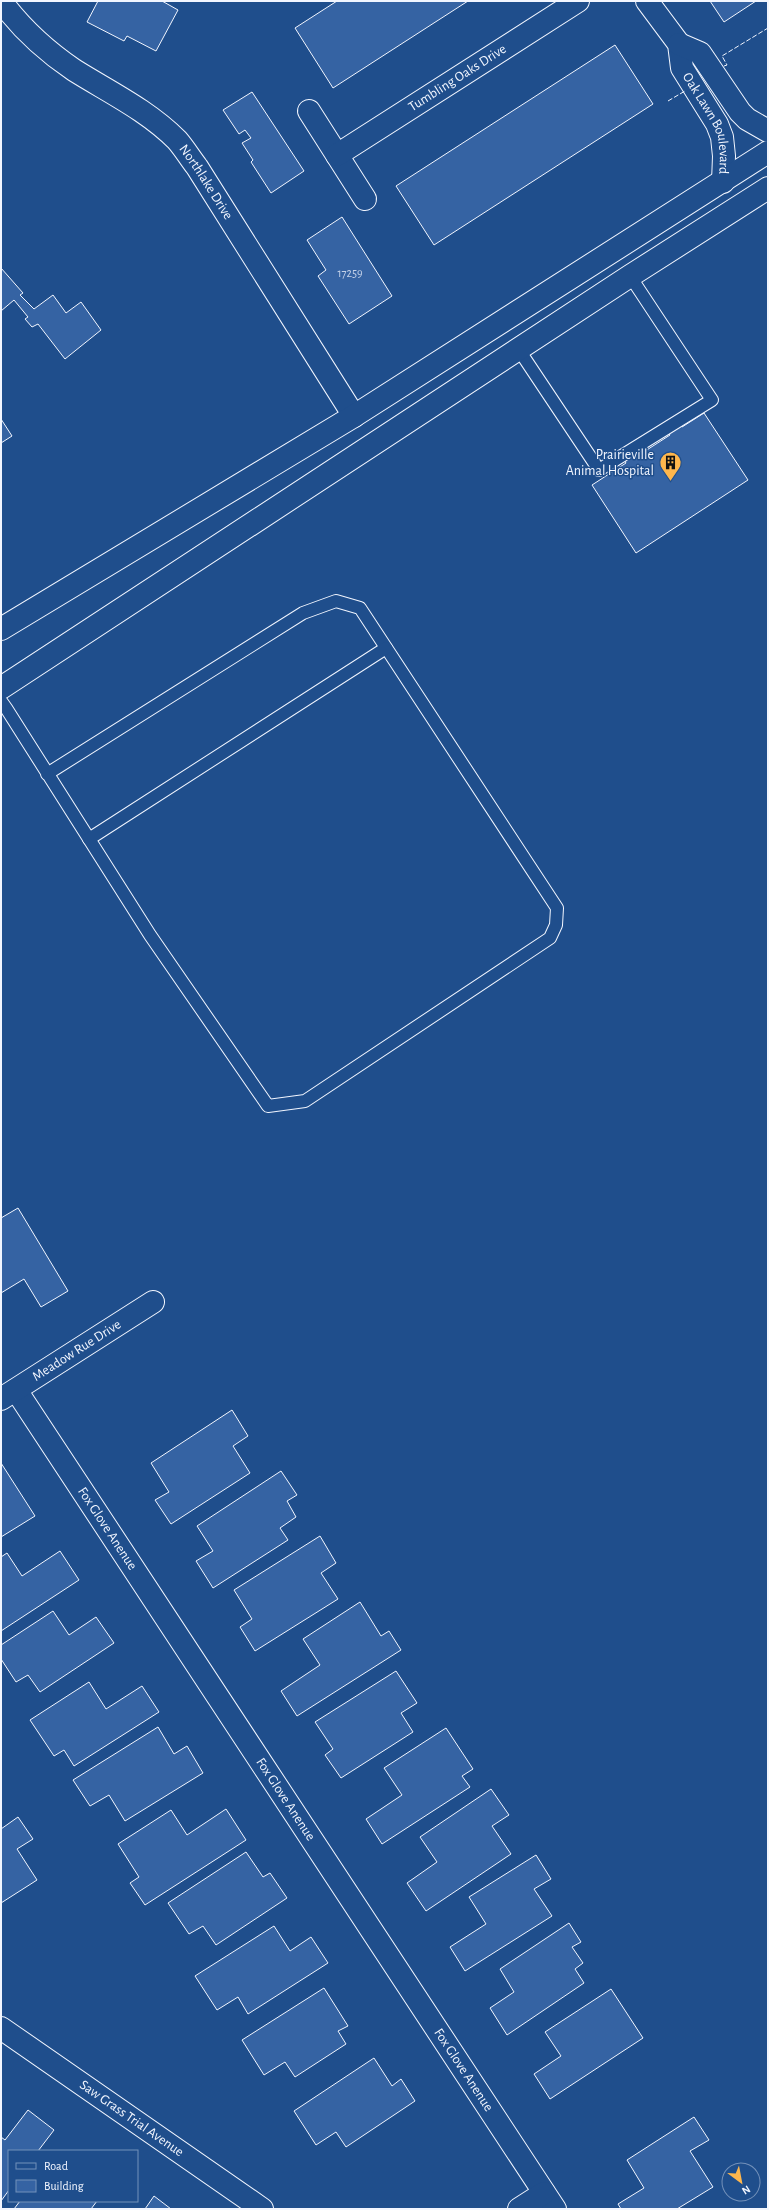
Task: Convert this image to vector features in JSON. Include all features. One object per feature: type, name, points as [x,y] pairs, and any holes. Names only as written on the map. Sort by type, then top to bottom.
[{"type":"street","name":"Northlake Drive","points":[[1,1],[26,31],[51,52],[73,69],[131,104],[177,141],[197,167],[354,416]]},
{"type":"street","name":"Tumbling Oaks Drive","points":[[337,155],[578,1]]},
{"type":"street","name":"Oak Lawn Boulevard","points":[[647,1],[679,44],[682,68],[713,118],[722,137],[724,156],[723,182]]},
{"type":"street","name":"Oak Lawn Boulevard","points":[[679,44],[700,53],[734,105],[747,119],[768,131]]},
{"type":"street","points":[[309,111],[365,199]]},
{"type":"street","points":[[1,629],[354,416],[768,152]]},
{"type":"street","points":[[1,688],[630,276],[768,188]]},
{"type":"street","name":"Meadow Rue Drive","points":[[8,1395],[153,1302]]},
{"type":"street","name":"Fox Glove Anenue","points":[[8,1395],[549,2201]]},
{"type":"street","name":"Saw Grass Trial Avenue","points":[[1,2028],[262,2209]]},
{"type":"street","points":[[519,2209],[549,2201]]},
{"type":"lane","points":[[713,118],[734,105]]},
{"type":"lane","points":[[519,350],[599,470],[712,400],[630,276]]},
{"type":"lane","points":[[1,701],[47,774],[150,935],[268,1106],[305,1101],[550,938],[556,925],[557,908],[360,608],[336,601],[303,613],[47,774]]},
{"type":"lane","points":[[89,839],[386,648]]},
{"type":"building","points":[[98,1],[162,1],[178,10],[156,51],[127,36],[124,41],[87,22]]},
{"type":"building","points":[[337,1],[468,1],[333,88],[295,28]]},
{"type":"building","points":[[710,1],[756,1],[724,22]]},
{"type":"building","points":[[615,45],[653,104],[434,245],[396,186]]},
{"type":"building","points":[[252,92],[304,171],[271,193],[251,162],[253,160],[242,143],[251,138],[245,130],[239,134],[223,110]]},
{"type":"building","points":[[342,217],[392,296],[349,324],[318,276],[326,270],[307,240]]},
{"type":"building","points":[[1,268],[23,293],[20,295],[34,309],[53,295],[66,313],[81,302],[101,330],[65,359],[38,324],[32,327],[25,319],[28,317],[14,300],[1,311]]},
{"type":"building","name":"Prairieville Animal Hospital","points":[[704,413],[748,480],[636,553],[592,485],[626,463],[622,457],[635,449],[639,455],[670,435],[666,429],[678,421],[682,427]]},
{"type":"building","points":[[1,419],[12,436],[1,443]]},
{"type":"building","points":[[18,1208],[68,1291],[41,1307],[24,1279],[1,1293],[1,1218]]},
{"type":"building","points":[[232,1410],[248,1436],[233,1446],[250,1473],[171,1524],[155,1500],[169,1492],[151,1463]]},
{"type":"building","points":[[1,1463],[35,1516],[1,1537]]},
{"type":"building","points":[[281,1471],[297,1495],[287,1501],[296,1517],[280,1528],[288,1540],[213,1588],[196,1561],[213,1551],[197,1526]]},
{"type":"building","points":[[320,1536],[336,1563],[321,1573],[338,1599],[255,1651],[240,1627],[252,1619],[234,1590]]},
{"type":"building","points":[[60,1551],[79,1580],[1,1631],[1,1557],[7,1553],[22,1576]]},
{"type":"building","points":[[360,1602],[381,1636],[389,1631],[401,1650],[297,1716],[281,1691],[320,1665],[303,1639]]},
{"type":"building","points":[[53,1611],[69,1635],[96,1617],[114,1643],[40,1692],[28,1675],[16,1682],[1,1659],[1,1645]]},
{"type":"building","points":[[396,1671],[417,1703],[401,1713],[413,1732],[341,1778],[325,1755],[333,1749],[315,1722]]},
{"type":"building","points":[[89,1682],[106,1709],[142,1686],[159,1712],[74,1766],[64,1750],[54,1756],[30,1720]]},
{"type":"building","points":[[158,1727],[174,1754],[187,1746],[203,1773],[125,1821],[109,1795],[90,1806],[73,1780]]},
{"type":"building","points":[[446,1728],[473,1769],[462,1776],[470,1787],[382,1844],[366,1819],[402,1795],[384,1768]]},
{"type":"building","points":[[491,1789],[509,1815],[492,1826],[511,1854],[426,1911],[407,1883],[437,1862],[420,1837]]},
{"type":"building","points":[[226,1809],[246,1840],[145,1905],[130,1883],[139,1877],[118,1844],[171,1810],[187,1835]]},
{"type":"building","points":[[18,1817],[33,1839],[17,1849],[37,1880],[1,1903],[1,1829]]},
{"type":"building","points":[[246,1852],[263,1877],[270,1873],[287,1898],[216,1945],[203,1926],[189,1934],[168,1903]]},
{"type":"building","points":[[536,1855],[551,1879],[534,1889],[552,1916],[465,1971],[450,1947],[486,1924],[469,1897]]},
{"type":"building","points":[[569,1923],[581,1942],[572,1947],[583,1963],[575,1969],[584,1983],[507,2035],[490,2008],[514,1992],[500,1969]]},
{"type":"building","points":[[274,1926],[290,1951],[311,1937],[328,1963],[248,2014],[238,1997],[217,2010],[195,1976]]},
{"type":"building","points":[[324,1988],[348,2026],[338,2031],[346,2044],[295,2077],[285,2062],[264,2075],[242,2040]]},
{"type":"building","points":[[611,1989],[643,2038],[550,2099],[534,2074],[561,2056],[545,2032]]},
{"type":"building","points":[[374,2058],[392,2086],[401,2079],[415,2101],[346,2147],[336,2132],[316,2145],[294,2111]]},
{"type":"building","points":[[28,2110],[54,2130],[39,2150],[8,2150],[8,2191],[1,2201],[1,2137],[5,2140]]},
{"type":"building","points":[[694,2117],[709,2140],[690,2151],[713,2187],[677,2209],[621,2209],[618,2204],[644,2188],[627,2160]]},
{"type":"building","points":[[154,2196],[171,2209],[145,2209]]},
{"type":"building","points":[[19,2202],[96,2202],[91,2209],[14,2209]]},
{"type":"fence","points":[[724,66],[727,65],[722,56],[768,28]]},
{"type":"fence","points":[[668,101],[685,91]]},
{"type":"place","name":"Prairieville Animal Hospital","points":[[670,482]]}]
